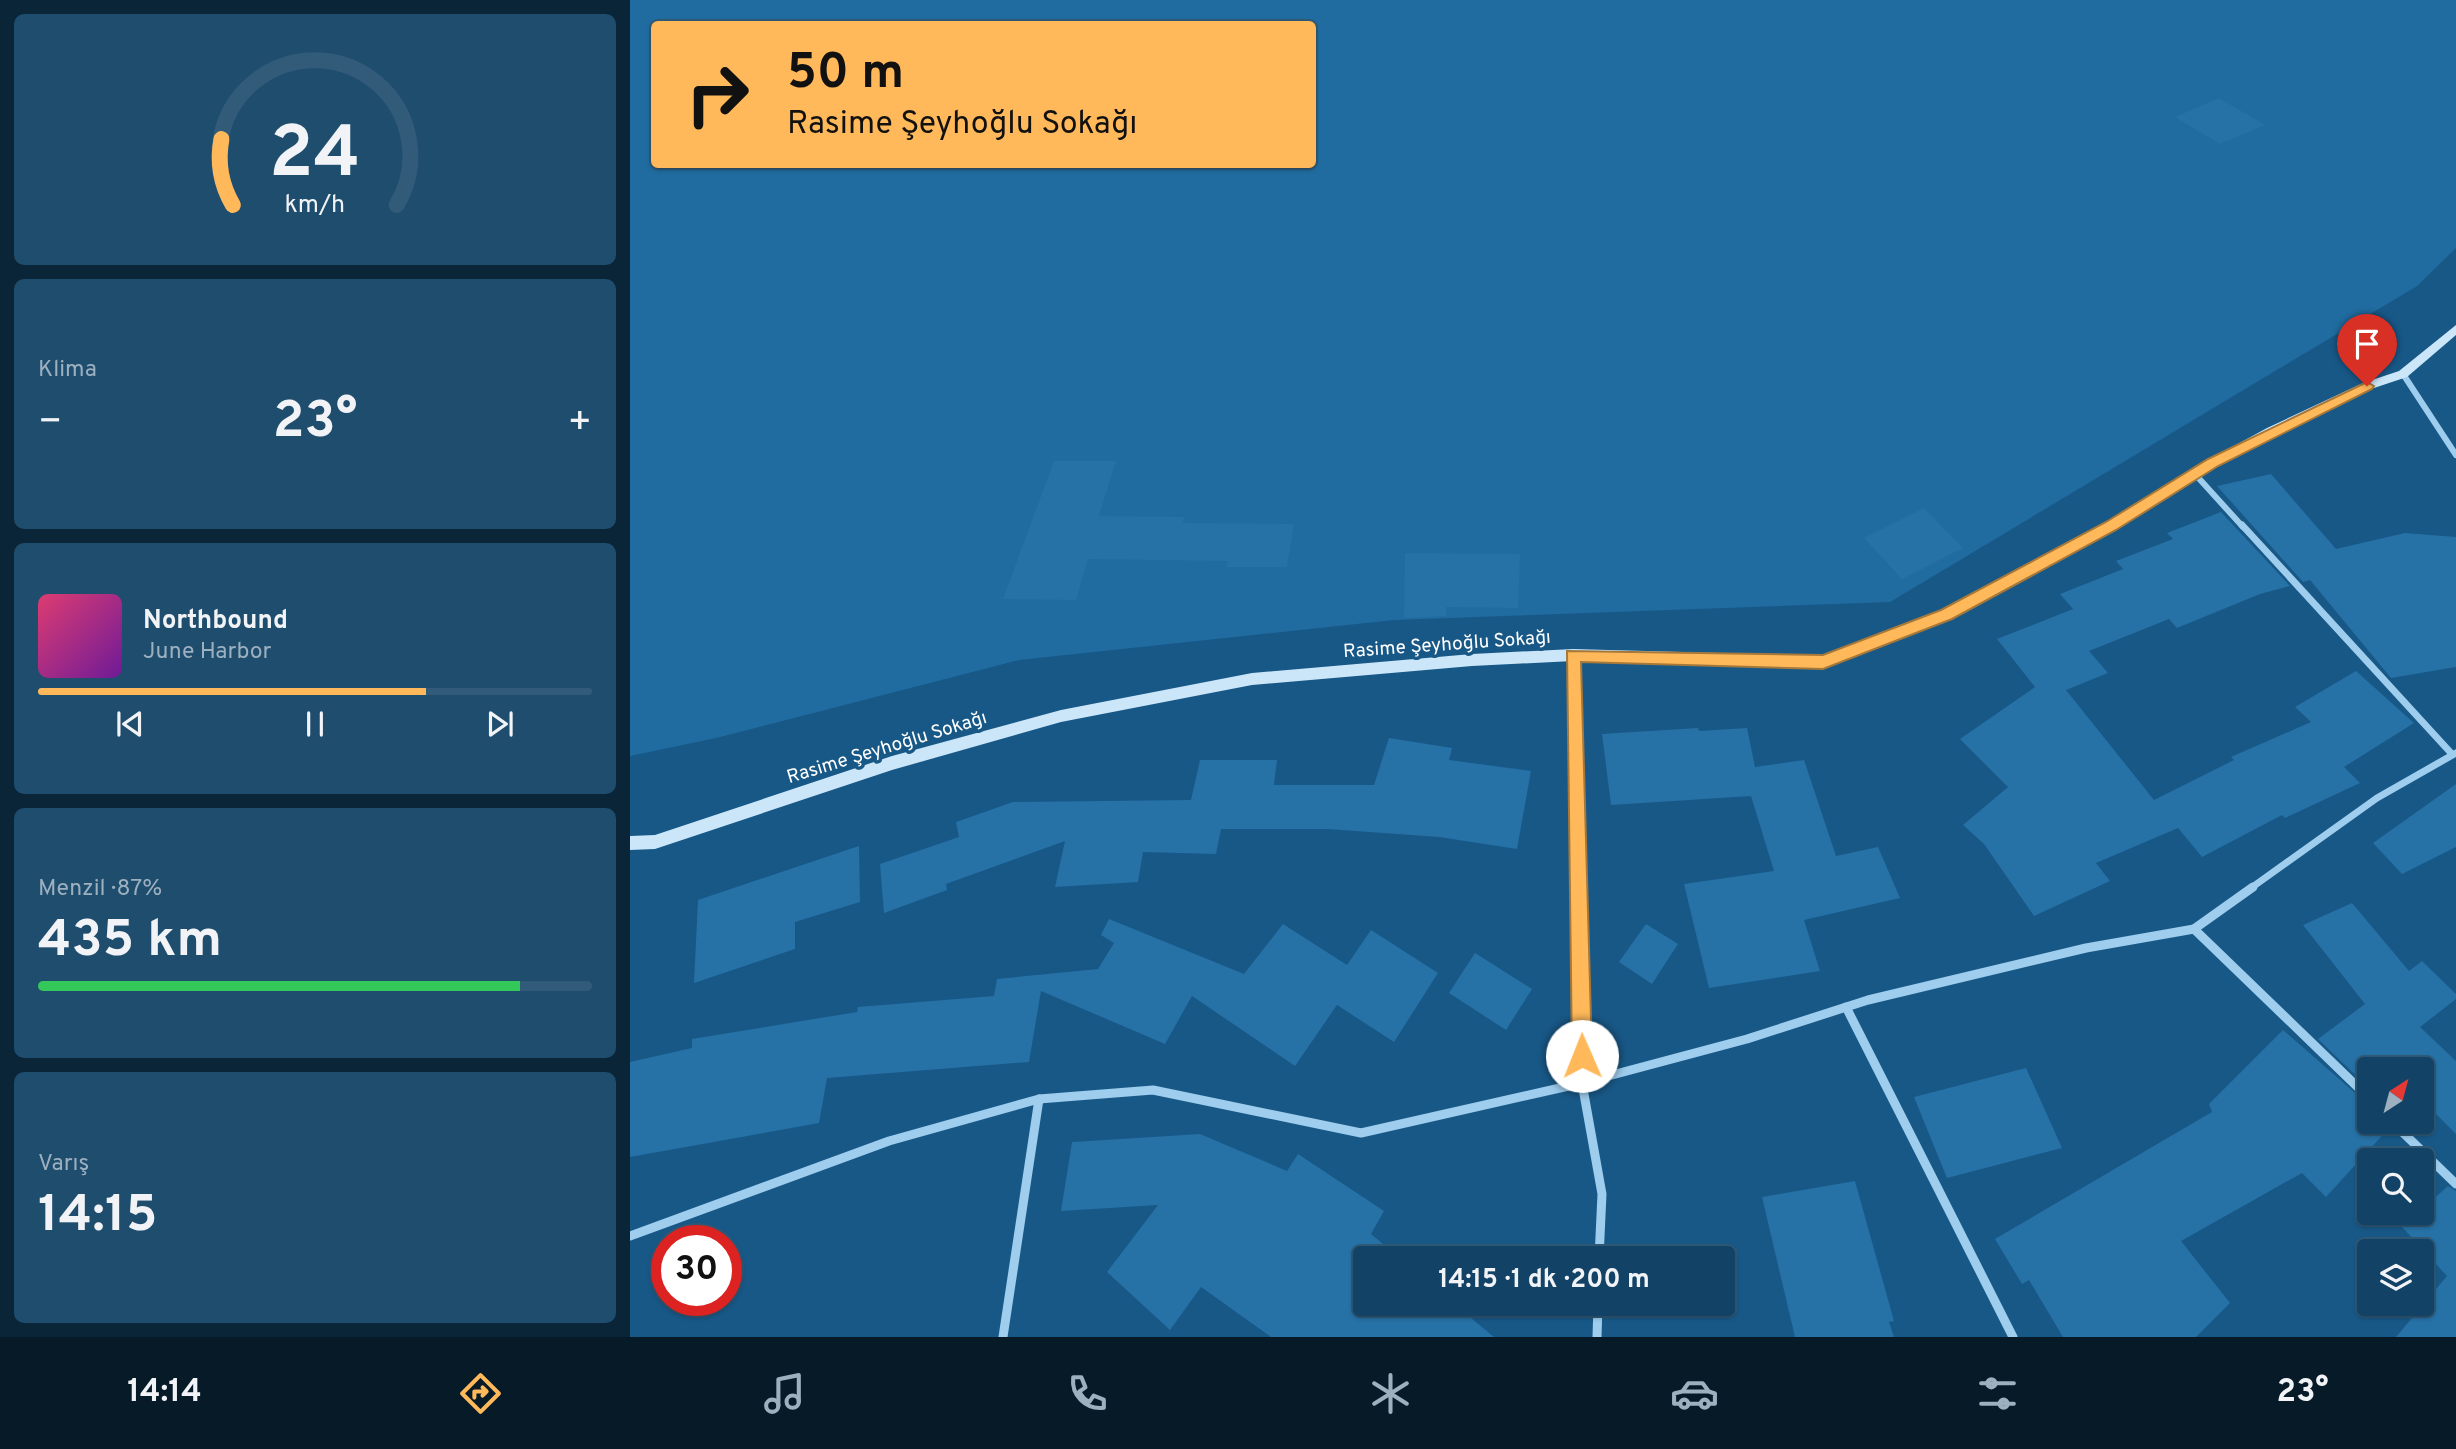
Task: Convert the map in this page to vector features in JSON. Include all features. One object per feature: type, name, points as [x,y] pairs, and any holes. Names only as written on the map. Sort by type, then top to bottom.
[{"type":"main road","name":"Rasime Şeyhoğlu Sokağı","points":[[630,843],[656,842],[891,763],[1061,716],[1252,679],[1472,660],[1573,655],[1823,662],[1947,615],[2111,526],[2194,473],[2271,431],[2367,386],[2403,374],[2456,329]]},
{"type":"street","points":[[2403,374],[2455,453]]},
{"type":"street","points":[[630,1236],[889,1141],[1039,1099],[1153,1090],[1360,1133],[1582,1083],[1747,1039],[1846,1007],[2086,948],[2194,929],[2377,798],[2454,753],[2194,473]]},
{"type":"street","points":[[1573,655],[1582,1083],[1602,1194],[1600,1246]]},
{"type":"street","points":[[2194,929],[2357,1086]]},
{"type":"street","points":[[1846,1007],[2012,1337]]},
{"type":"street","points":[[1003,1337],[1039,1099]]},
{"type":"street","points":[[2404,1134],[2456,1184]]},
{"type":"street","points":[[1597,1337],[1598,1316]]},
{"type":"shaded area","points":[[630,0],[2456,0],[2456,248],[2417,286],[1890,602],[1394,620],[1019,660],[716,738],[630,756]]},
{"type":"building","points":[[2219,98],[2265,125],[2220,144],[2175,117]]},
{"type":"building","points":[[1054,461],[1116,461],[1099,516],[1184,517],[1183,523],[1294,524],[1287,567],[1226,567],[1228,561],[1088,559],[1076,600],[1003,599]]},
{"type":"building","points":[[2271,474],[2336,549],[2405,533],[2456,537],[2456,667],[2391,678],[2310,580],[2303,582],[2217,486]]},
{"type":"building","points":[[1924,508],[1963,548],[1902,579],[1864,538]]},
{"type":"building","points":[[2221,512],[2290,586],[2260,594],[2177,628],[2169,619],[2089,651],[2108,673],[2066,690],[2154,800],[2234,760],[2231,757],[2311,722],[2295,707],[2356,671],[2414,723],[2344,767],[2360,783],[2285,818],[2282,815],[2202,857],[2178,828],[2096,863],[2110,881],[2034,916],[1984,844],[1963,825],[2008,787],[1960,739],[2035,687],[1997,639],[2073,609],[2060,594],[2123,569],[2116,561],[2173,539],[2167,533]]},
{"type":"building","points":[[1405,553],[1520,554],[1518,608],[1446,607],[1446,616],[1404,618]]},
{"type":"building","points":[[1698,728],[1699,731],[1747,728],[1755,767],[1804,760],[1836,856],[1878,847],[1900,898],[1804,920],[1820,971],[1709,988],[1684,884],[1774,871],[1751,796],[1611,805],[1602,734]]},
{"type":"building","points":[[1389,738],[1452,748],[1449,760],[1531,771],[1517,849],[1439,837],[1328,829],[1221,829],[1216,854],[1143,852],[1138,882],[1055,887],[1065,841],[946,884],[947,890],[884,913],[880,864],[959,837],[956,822],[1013,802],[1191,800],[1200,760],[1277,760],[1274,785],[1374,785]]},
{"type":"building","points":[[2456,784],[2456,847],[2402,874],[2373,843]]},
{"type":"building","points":[[859,846],[860,902],[795,922],[795,949],[694,983],[698,900]]},
{"type":"building","points":[[2352,903],[2409,971],[2422,961],[2456,994],[2456,999],[2420,1027],[2456,1061],[2456,1134],[2434,1112],[2434,1057],[2357,1057],[2357,1076],[2318,1039],[2365,1004],[2303,925]]},
{"type":"building","points":[[1109,919],[1244,974],[1283,924],[1347,965],[1371,930],[1438,973],[1394,1042],[1337,1005],[1295,1066],[1192,996],[1165,1044],[1041,991],[1029,1062],[827,1078],[819,1123],[630,1157],[630,1062],[692,1048],[692,1039],[857,1012],[858,1007],[994,996],[997,979],[1098,969],[1114,943],[1101,935]]},
{"type":"building","points":[[1646,924],[1678,944],[1652,984],[1619,962]]},
{"type":"building","points":[[1475,953],[1532,989],[1506,1030],[1449,993]]},
{"type":"building","points":[[2283,1030],[2357,1095],[2357,1134],[2384,1134],[2371,1148],[2357,1148],[2357,1163],[2326,1197],[2302,1173],[2181,1241],[2230,1303],[2196,1337],[2063,1337],[2029,1280],[2022,1284],[1995,1239],[2212,1112],[2209,1104]]},
{"type":"building","points":[[2026,1068],[2062,1148],[1947,1178],[1914,1097]]},
{"type":"building","points":[[1200,1134],[1287,1171],[1298,1154],[1384,1211],[1371,1234],[1386,1246],[1353,1246],[1353,1316],[1469,1316],[1494,1337],[1271,1337],[1201,1287],[1170,1330],[1107,1272],[1158,1205],[1061,1211],[1072,1142]]},
{"type":"building","points":[[1855,1181],[1894,1321],[1889,1322],[1894,1337],[1795,1337],[1762,1197]]},
{"type":"building","points":[[2448,1186],[2456,1191],[2456,1337],[2396,1337],[2414,1316],[2434,1316],[2434,1292],[2447,1276],[2434,1262],[2434,1239],[2413,1239],[2402,1227],[2434,1225],[2434,1198]]},
{"type":"route","points":[[1582,1056],[1573,655],[1823,662],[1947,615],[2111,526],[2213,462],[2271,431],[2367,386]]}]
